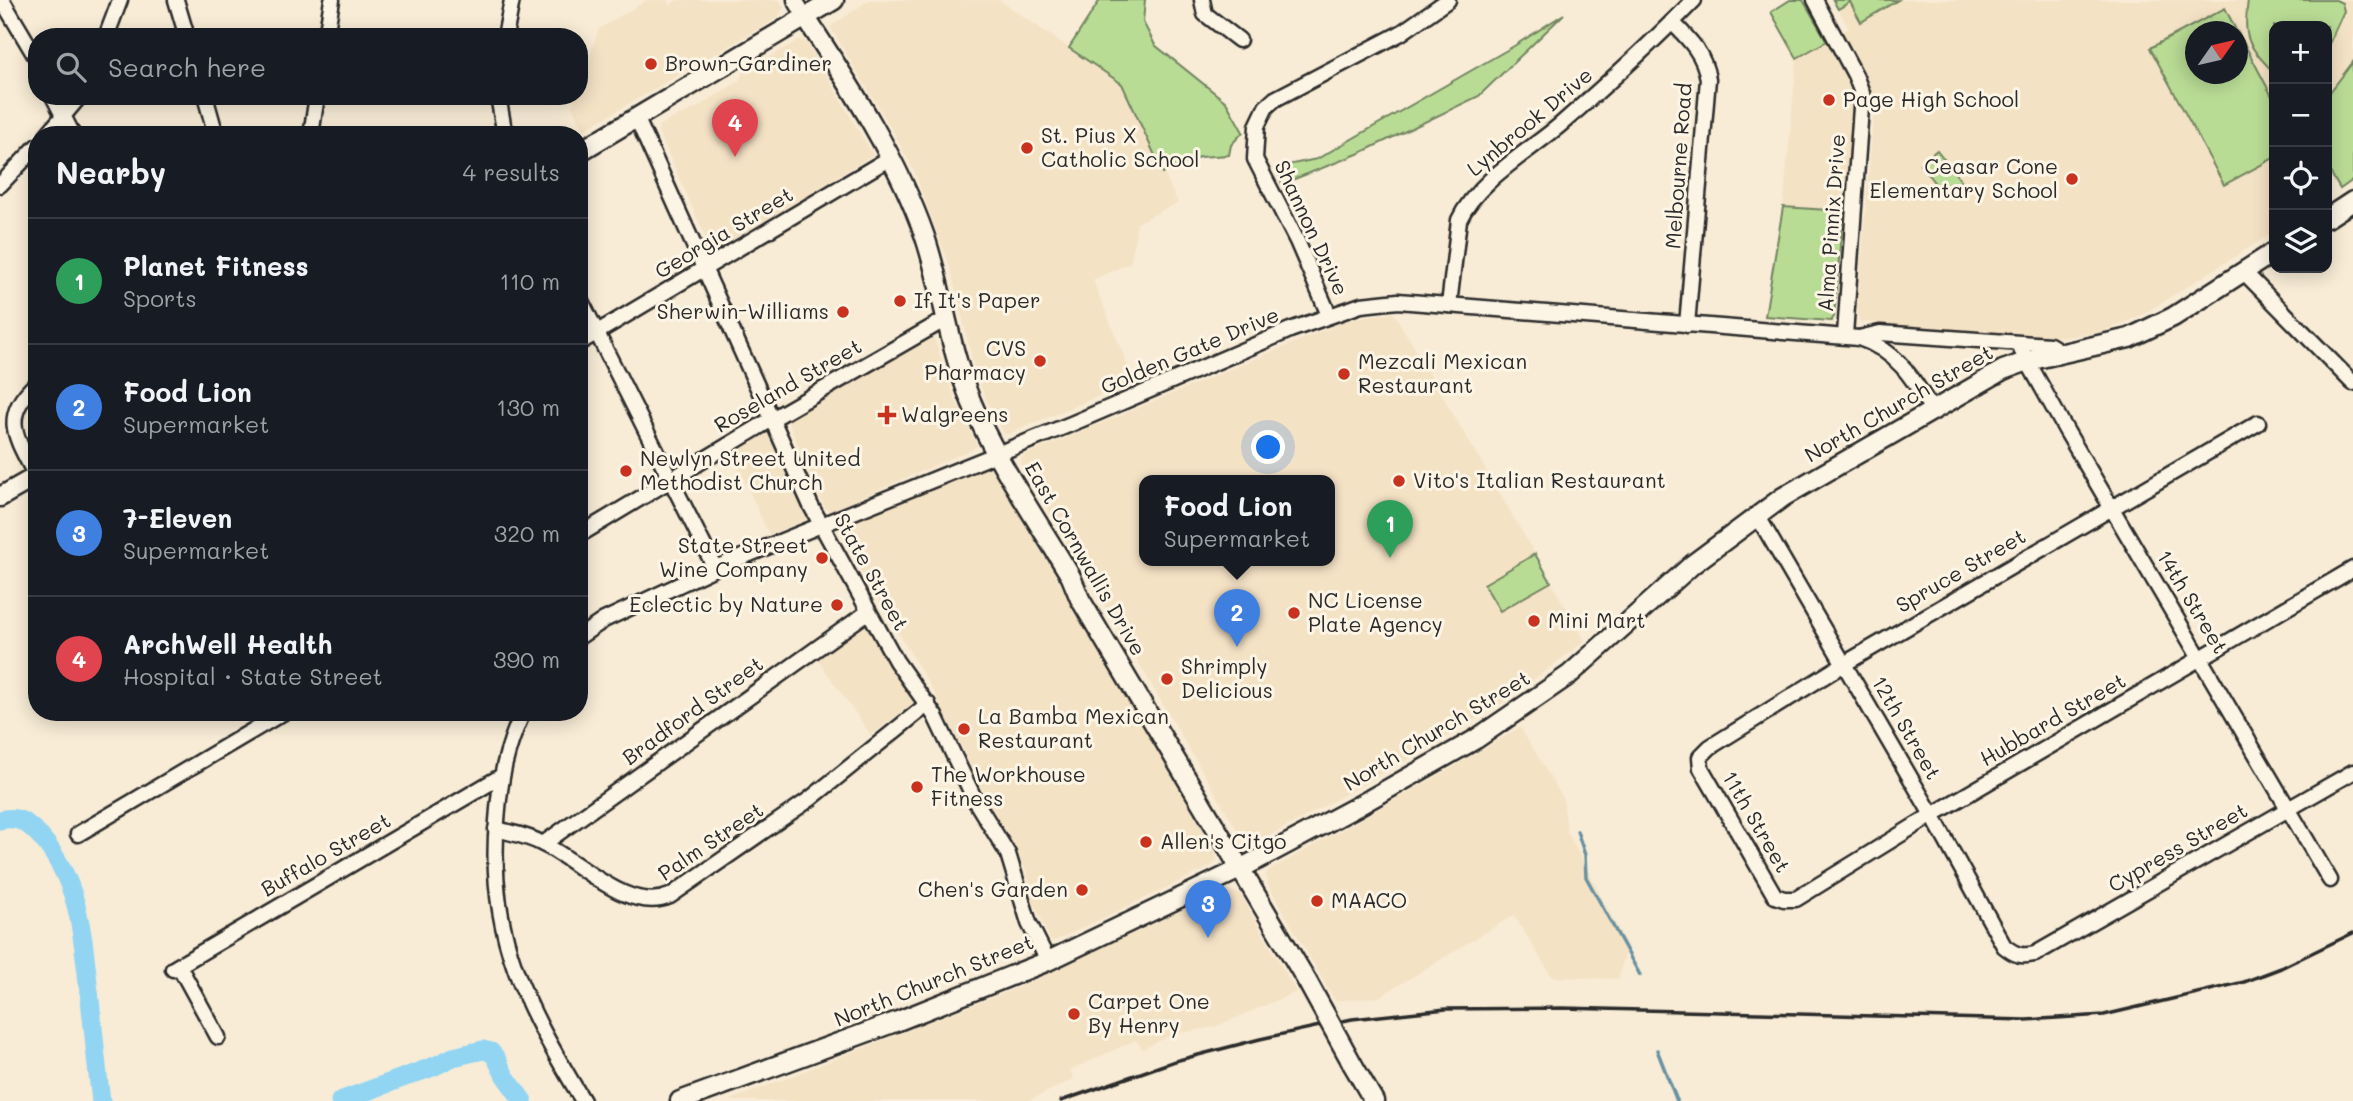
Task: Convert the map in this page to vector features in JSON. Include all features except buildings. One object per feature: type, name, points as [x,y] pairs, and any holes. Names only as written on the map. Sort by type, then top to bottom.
[{"type":"main road","points":[[588,147],[834,0]]},
{"type":"main road","name":"East Cornwallis Drive","points":[[806,18],[859,103],[903,182],[925,237],[960,373],[972,404],[1071,577],[1080,599],[1307,981],[1374,1101]]},
{"type":"main road","points":[[2332,215],[2353,201]]},
{"type":"main road","name":"North Church Street","points":[[680,1101],[898,1021],[1048,961],[1240,869],[1402,782],[1505,720],[1569,675],[1693,564],[1783,497],[2003,370],[2028,361],[2129,338],[2173,317],[2269,255]]},
{"type":"main road","points":[[0,497],[28,481]]},
{"type":"street","points":[[2,0],[28,45]]},
{"type":"street","points":[[109,28],[120,0]]},
{"type":"street","points":[[176,0],[184,28]]},
{"type":"street","points":[[328,28],[332,0]]},
{"type":"street","points":[[507,28],[512,0]]},
{"type":"street","points":[[795,0],[806,18]]},
{"type":"street","points":[[1202,0],[1205,14],[1239,40]]},
{"type":"street","name":"Shannon Drive","points":[[1329,315],[1297,241],[1255,159],[1257,126],[1266,107],[1275,99],[1401,33],[1448,0]]},
{"type":"street","name":"Lynbrook Drive","points":[[1449,305],[1459,220],[1465,208],[1483,187],[1607,85],[1694,0]]},
{"type":"street","name":"Alma Pinnix Drive","points":[[1815,0],[1855,75],[1861,93],[1852,337]]},
{"type":"street","name":"Melbourne Road","points":[[1672,22],[1703,57],[1708,79],[1687,325]]},
{"type":"street","points":[[58,105],[67,126]]},
{"type":"street","points":[[55,126],[73,105]]},
{"type":"street","points":[[208,105],[213,126]]},
{"type":"street","points":[[312,126],[316,105]]},
{"type":"street","points":[[500,105],[503,126]]},
{"type":"street","name":"State Street","points":[[637,118],[820,524],[906,676],[928,704],[976,802],[1012,861],[1018,891],[1029,923],[1048,961]]},
{"type":"street","points":[[0,185],[28,155]]},
{"type":"street","name":"Georgia Street","points":[[588,338],[890,158]]},
{"type":"street","points":[[2244,272],[2290,322],[2353,383]]},
{"type":"street","name":"Golden Gate Drive","points":[[588,631],[604,620],[715,568],[1329,315],[1360,305],[1389,302],[1449,305],[1852,337],[1880,333],[2050,345],[2063,353]]},
{"type":"street","points":[[588,314],[715,568]]},
{"type":"street","name":"Roseland Street","points":[[588,530],[946,319]]},
{"type":"street","name":"Golden Gate Drive","points":[[1852,337],[1879,346],[1899,360],[1932,410]]},
{"type":"street","name":"14th Street","points":[[2018,344],[2330,880]]},
{"type":"street","points":[[28,389],[13,406],[10,416],[12,430],[28,459]]},
{"type":"street","name":"Spruce Street","points":[[1701,768],[1700,757],[1710,747],[1844,664],[2258,423]]},
{"type":"street","name":"12th Street","points":[[1757,515],[1932,815],[2004,946],[2022,957]]},
{"type":"street","name":"Hubbard Street","points":[[1774,896],[1784,900],[1796,899],[1932,815],[2353,569]]},
{"type":"street","name":"Bradford Street","points":[[543,844],[868,612]]},
{"type":"street","name":"Palm Street","points":[[496,830],[543,844],[627,895],[645,901],[658,901],[670,896],[810,799],[928,704]]},
{"type":"street","points":[[78,834],[269,721]]},
{"type":"street","points":[[519,721],[500,777],[496,830],[494,866],[503,934],[532,1011],[583,1101]]},
{"type":"street","name":"11th Street","points":[[1701,768],[1774,896]]},
{"type":"street","name":"Cypress Street","points":[[2022,957],[2035,954],[2353,772]]},
{"type":"street","name":"Buffalo Street","points":[[218,1037],[176,968],[500,777]]},
{"type":"shaded area","points":[[647,0],[667,0],[670,5],[677,0],[779,0],[784,7],[779,17],[588,128],[582,126],[572,107],[588,105],[588,61],[599,29]]},
{"type":"shaded area","name":"St. Pius X Catholic School","points":[[869,0],[999,0],[1122,84],[1178,203],[1137,223],[1131,262],[1093,280],[1134,381],[1004,434],[975,371],[950,267],[914,171],[830,27]]},
{"type":"shaded area","name":"Ceasar Cone Elementary School","points":[[1833,0],[2353,0],[2353,62],[2332,89],[2332,21],[2269,21],[2269,235],[2142,315],[2101,332],[2066,337],[1860,322],[1857,315],[1875,94],[1853,106],[1843,211],[1783,207],[1797,58],[1849,28]]},
{"type":"shaded area","points":[[799,40],[807,42],[873,155],[715,251],[711,249],[658,131],[659,125],[696,108],[739,81],[743,72]]},
{"type":"shaded area","points":[[1394,313],[1535,554],[1484,584],[1499,611],[1551,582],[1585,641],[1505,701],[1435,744],[1303,818],[1252,845],[1246,845],[1021,464],[1021,459],[1024,455],[1343,322]]},
{"type":"shaded area","points":[[930,339],[935,340],[954,396],[977,445],[830,511],[825,508],[788,422],[791,417]]},
{"type":"shaded area","points":[[772,430],[810,518],[769,535],[732,453]]},
{"type":"shaded area","points":[[988,468],[993,469],[1158,750],[1217,859],[1212,866],[1055,941],[1050,940],[1032,898],[1027,874],[1014,844],[989,803],[937,697],[865,578],[839,529],[840,526]]},
{"type":"shaded area","points":[[869,623],[915,696],[915,702],[871,735],[817,659]]},
{"type":"shaded area","points":[[1520,727],[1563,798],[1567,831],[1627,946],[1618,979],[1552,977],[1514,915],[1379,997],[1335,1001],[1268,885],[1268,871]]},
{"type":"shaded area","points":[[1227,889],[1241,895],[1296,992],[1215,1027],[1174,1034],[1142,1049],[1136,1040],[1070,1070],[1074,1079],[1028,1101],[728,1101],[1029,983]]},
{"type":"green space","points":[[1100,0],[1145,0],[1143,22],[1155,45],[1226,102],[1243,132],[1231,145],[1229,155],[1199,157],[1163,173],[1122,84],[1069,48]]},
{"type":"green space","points":[[1790,0],[1803,0],[1827,41],[1797,58],[1771,12]]},
{"type":"green space","points":[[1833,0],[1898,0],[1861,22],[1850,2],[1838,9]]},
{"type":"green space","points":[[2248,0],[2336,0],[2342,3],[2344,11],[2332,37],[2332,21],[2269,21],[2269,67],[2249,41],[2246,21]]},
{"type":"green space","points":[[2225,8],[2232,21],[2201,21]]},
{"type":"green space","points":[[1564,14],[1479,96],[1360,153],[1282,184],[1279,176],[1282,166],[1317,159],[1514,46]]},
{"type":"green space","points":[[2185,29],[2185,84],[2248,84],[2248,51],[2269,91],[2269,161],[2224,185],[2150,48]]},
{"type":"green space","points":[[2353,62],[2353,180],[2340,189],[2332,175],[2332,89]]},
{"type":"green space","points":[[1937,150],[1961,181],[1943,194],[1920,164]]},
{"type":"green space","points":[[1783,207],[1843,211],[1834,317],[1831,321],[1765,316]]},
{"type":"green space","points":[[1535,554],[1551,582],[1500,611],[1484,584]]},
{"type":"waterway","points":[[0,820],[18,820],[37,832],[53,854],[71,888],[83,943],[101,1101]]},
{"type":"waterway","points":[[1577,831],[1585,855],[1586,877],[1640,975]]},
{"type":"waterway","points":[[340,1101],[453,1057],[483,1050],[491,1052],[496,1058],[523,1101]]},
{"type":"waterway","points":[[1657,1050],[1677,1101]]},
{"type":"railway","points":[[1061,1101],[1175,1061],[1260,1039],[1352,1019],[1446,1009],[1563,1008],[2026,1020],[2104,1015],[2244,982],[2281,968],[2353,933]]},
{"type":"place","name":"Brown-Gardiner","points":[[651,64]]},
{"type":"place","name":"Page High School","points":[[1829,100]]},
{"type":"place","name":"St. Pius X Catholic School","points":[[1027,148]]},
{"type":"place","name":"ArchWell Health","points":[[735,157]]},
{"type":"place","name":"Ceasar Cone Elementary School","points":[[2072,179]]},
{"type":"place","name":"If It's Paper","points":[[900,301]]},
{"type":"place","name":"Sherwin-Williams","points":[[843,312]]},
{"type":"place","name":"CVS Pharmacy","points":[[1040,361]]},
{"type":"place","name":"Mezcali Mexican Restaurant","points":[[1344,374]]},
{"type":"place","name":"Walgreens","points":[[887,415]]},
{"type":"place","name":"Newlyn Street United Methodist Church","points":[[626,471]]},
{"type":"place","name":"Vito's Italian Restaurant","points":[[1399,481]]},
{"type":"place","name":"State Street Wine Company","points":[[822,558]]},
{"type":"place","name":"Planet Fitness","points":[[1390,558]]},
{"type":"place","name":"Eclectic by Nature","points":[[837,605]]},
{"type":"place","name":"NC License Plate Agency","points":[[1294,613]]},
{"type":"place","name":"Mini Mart","points":[[1534,621]]},
{"type":"place","name":"Food Lion","points":[[1237,647]]},
{"type":"place","name":"Shrimply Delicious","points":[[1167,679]]},
{"type":"place","name":"La Bamba Mexican Restaurant","points":[[964,729]]},
{"type":"place","name":"The Workhouse Fitness","points":[[917,787]]},
{"type":"place","name":"Allen's Citgo","points":[[1146,842]]},
{"type":"place","name":"Chen's Garden","points":[[1082,890]]},
{"type":"place","name":"MAACO","points":[[1317,901]]},
{"type":"place","name":"7-Eleven","points":[[1208,938]]},
{"type":"place","name":"Carpet One By Henry","points":[[1074,1014]]}]
